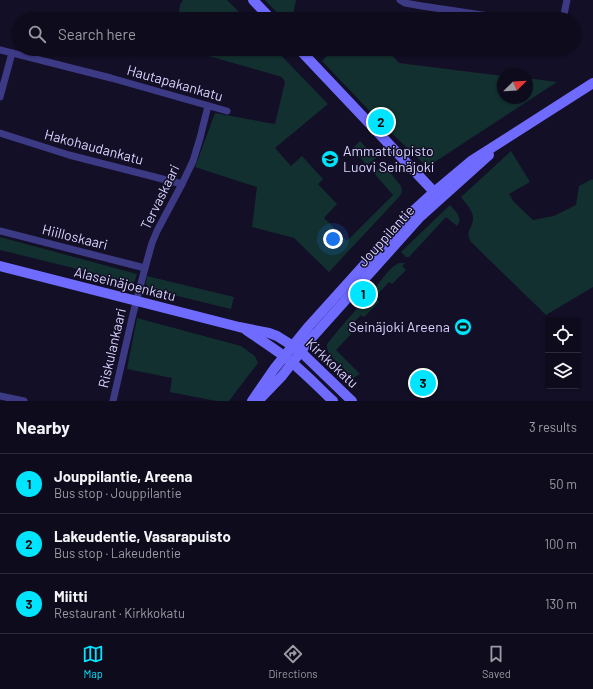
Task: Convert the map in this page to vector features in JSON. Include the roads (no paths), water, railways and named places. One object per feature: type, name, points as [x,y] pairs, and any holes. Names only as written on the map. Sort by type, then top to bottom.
[{"type":"main road","points":[[253,0],[264,12]]},
{"type":"main road","points":[[306,56],[438,195]]},
{"type":"main road","name":"Jouppilantie","points":[[288,360],[297,349],[309,341],[357,289],[438,195],[510,137],[593,83]]},
{"type":"main road","name":"Alaseinäjoenkatu","points":[[0,266],[243,328],[269,333],[278,336],[297,349]]},
{"type":"main road","name":"Alaseinäjoenkatu","points":[[243,328],[288,360]]},
{"type":"main road","name":"Kirkkokatu","points":[[297,349],[352,401]]},
{"type":"main road","points":[[252,401],[274,369],[288,360]]},
{"type":"main road","points":[[258,401],[282,376],[288,360]]},
{"type":"main road","name":"Kirkkokatu","points":[[288,360],[333,401]]},
{"type":"street","points":[[400,0],[405,3],[462,12]]},
{"type":"street","points":[[564,12],[567,0]]},
{"type":"street","name":"Hautapakankatu","points":[[0,50],[12,53]]},
{"type":"street","points":[[0,97],[12,53]]},
{"type":"street","name":"Hautapakankatu","points":[[24,56],[111,78],[227,111]]},
{"type":"street","name":"Tervaskaari","points":[[136,301],[144,268],[156,231],[182,184],[195,153],[208,106]]},
{"type":"street","name":"Hakohaudankatu","points":[[0,133],[69,155],[182,184]]},
{"type":"street","name":"Hiilloskaari","points":[[0,231],[144,268]]},
{"type":"street","name":"Riskulankaari","points":[[113,401],[136,301]]},
{"type":"street","points":[[0,396],[24,401]]},
{"type":"place","name":"Lakeudentie, Vasarapuisto","points":[[381,122]]},
{"type":"place","name":"Ammattiopisto Luovi Seinäjoki","points":[[330,159]]},
{"type":"place","name":"Jouppilantie, Areena","points":[[363,294]]},
{"type":"place","name":"Seinäjoki Areena","points":[[463,327]]},
{"type":"place","name":"Miitti","points":[[423,383]]}]
